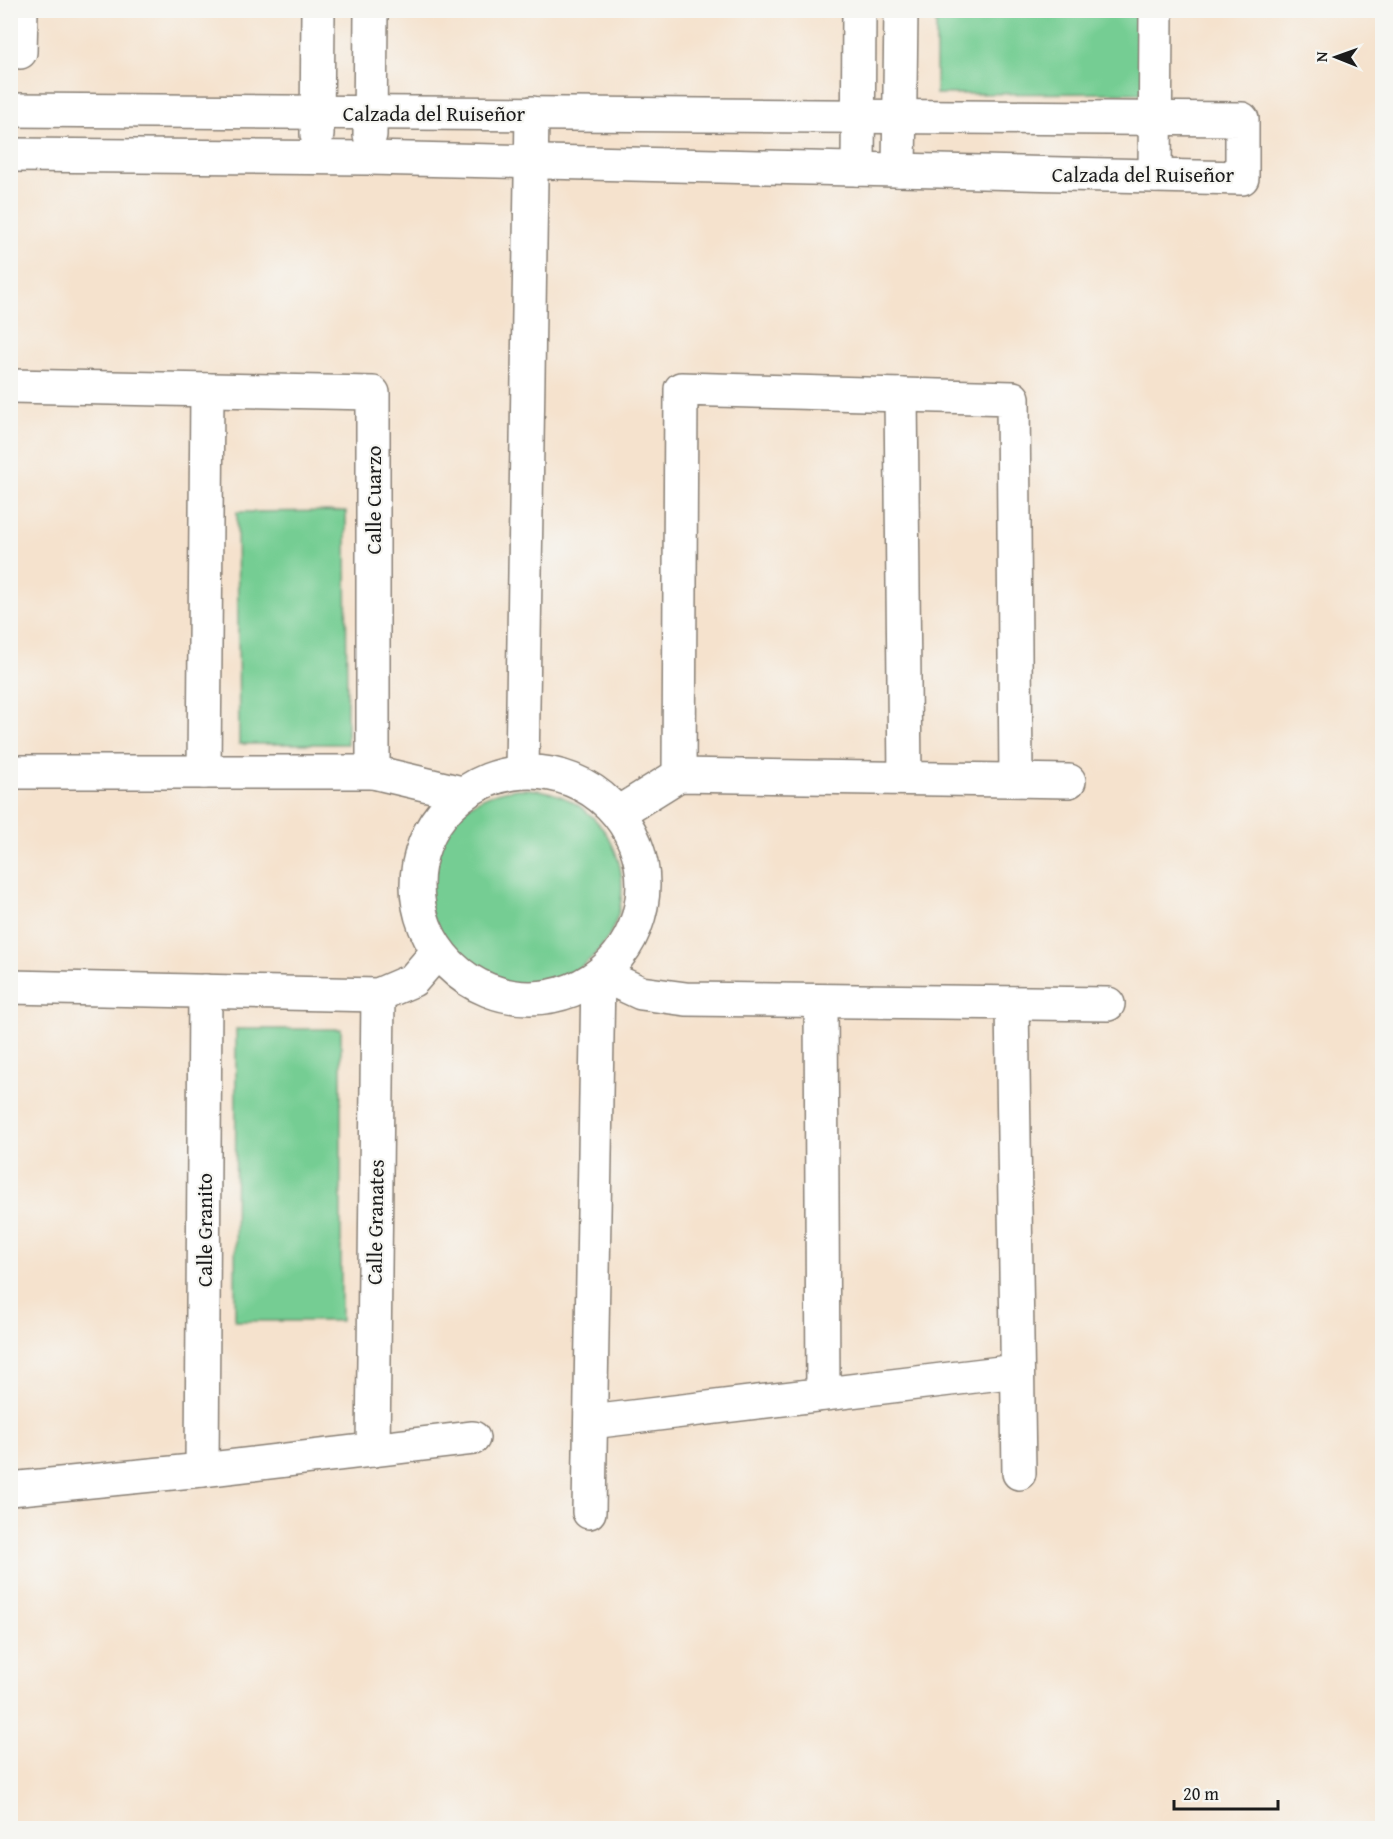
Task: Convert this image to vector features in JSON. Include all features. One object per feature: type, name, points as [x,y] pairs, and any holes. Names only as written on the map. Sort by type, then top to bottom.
[{"type":"street","points":[[20,52],[21,10]]},
{"type":"street","points":[[317,157],[318,10]]},
{"type":"street","points":[[369,158],[371,10]]},
{"type":"street","points":[[858,169],[860,10]]},
{"type":"street","points":[[899,170],[901,10]]},
{"type":"street","points":[[1155,176],[1156,10]]},
{"type":"street","name":"Calzada del Ruiseñor","points":[[10,110],[1242,119],[1242,178],[317,157],[10,155]]},
{"type":"street","points":[[522,771],[532,113]]},
{"type":"street","name":"Calle Cuarzo","points":[[10,386],[373,393],[373,772]]},
{"type":"street","points":[[679,775],[681,389],[1013,398],[1016,780]]},
{"type":"street","points":[[204,772],[207,390]]},
{"type":"street","points":[[901,395],[905,778]]},
{"type":"street","points":[[10,771],[373,772],[462,794]]},
{"type":"street","points":[[522,771],[559,774],[591,788],[618,813],[636,844],[643,879],[639,915],[624,948],[599,975],[568,992],[533,999],[498,994],[465,979],[439,954],[423,922],[416,887],[421,852],[437,819],[462,794],[491,777],[522,771]]},
{"type":"street","points":[[618,813],[679,775],[1069,781]]},
{"type":"street","points":[[10,987],[378,995],[412,980],[432,958],[439,954]]},
{"type":"street","points":[[599,975],[641,993],[686,999],[1108,1004]]},
{"type":"street","points":[[589,1512],[599,975]]},
{"type":"street","name":"Calle Granito","points":[[202,1470],[205,991]]},
{"type":"street","name":"Calle Granates","points":[[373,1450],[378,995]]},
{"type":"street","points":[[821,1001],[823,1394]]},
{"type":"street","points":[[1012,1003],[1018,1473]]},
{"type":"street","points":[[591,1422],[1017,1371]]},
{"type":"street","points":[[10,1489],[202,1470],[473,1438]]},
{"type":"green space","points":[[936,11],[1144,11],[1144,93],[936,94]]},
{"type":"green space","points":[[346,511],[347,744],[239,744],[237,512]]},
{"type":"green space","points":[[524,789],[552,793],[570,801],[586,811],[600,825],[618,859],[622,887],[618,915],[610,933],[600,949],[586,963],[552,981],[524,985],[496,981],[478,973],[462,963],[448,949],[430,915],[426,887],[430,859],[438,841],[448,825],[462,811],[496,793]]},
{"type":"green space","points":[[236,1029],[341,1029],[341,1321],[235,1321]]}]
